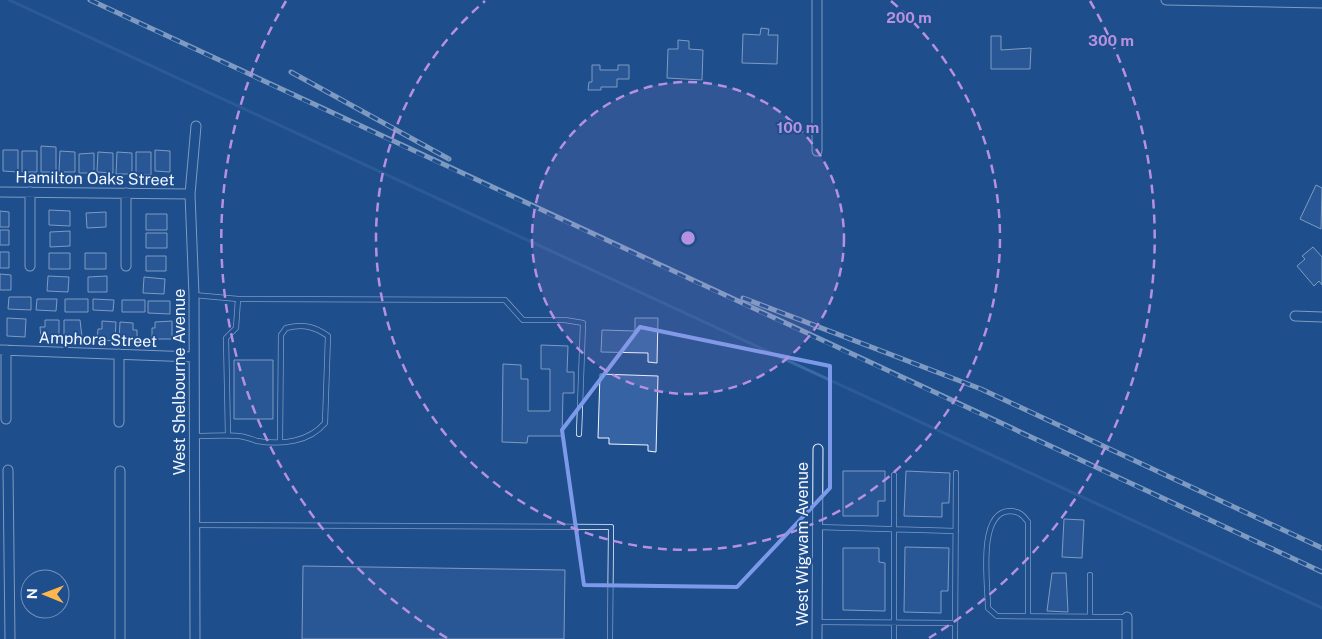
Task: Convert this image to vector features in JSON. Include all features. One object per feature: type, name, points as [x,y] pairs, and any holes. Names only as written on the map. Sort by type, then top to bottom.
[{"type":"street","points":[[817,0],[817,151]]},
{"type":"street","points":[[1166,0],[1322,3]]},
{"type":"street","name":"West Shelbourne Avenue","points":[[195,639],[194,295],[190,194],[196,126]]},
{"type":"street","name":"Hamilton Oaks Street","points":[[0,192],[190,194]]},
{"type":"street","points":[[30,192],[30,266]]},
{"type":"street","points":[[126,193],[126,266]]},
{"type":"street","points":[[1296,316],[1322,317]]},
{"type":"street","points":[[3,350],[6,419]]},
{"type":"street","name":"Amphora Street","points":[[3,350],[194,356]]},
{"type":"street","points":[[119,354],[119,422]]},
{"type":"street","name":"West Wigwam Avenue","points":[[816,639],[818,449]]},
{"type":"street","points":[[8,470],[10,639]]},
{"type":"street","points":[[120,470],[120,639]]},
{"type":"street","points":[[1127,617],[1127,639]]},
{"type":"lane","points":[[194,295],[238,299],[505,300],[523,320],[565,320],[583,323],[579,434]]},
{"type":"lane","points":[[228,436],[226,338],[236,328],[238,299]]},
{"type":"lane","points":[[194,436],[239,436],[258,441],[280,441],[307,438],[326,423],[328,336],[318,328],[300,324],[286,328],[281,335],[280,441]]},
{"type":"lane","points":[[955,639],[956,474]]},
{"type":"lane","points":[[894,475],[894,639]]},
{"type":"lane","points":[[1028,616],[1028,522],[1023,515],[1014,511],[1004,512],[993,518],[988,532],[988,608],[997,616],[1127,617]]},
{"type":"lane","points":[[195,525],[611,527],[610,639]]},
{"type":"lane","points":[[817,527],[956,531]]},
{"type":"lane","points":[[1090,575],[1090,616]]},
{"type":"lane","points":[[817,622],[955,623]]},
{"type":"highlighted area","points":[[640,327],[830,366],[830,488],[737,587],[584,585],[562,430]]},
{"type":"building","points":[[761,28],[769,29],[768,35],[778,35],[777,64],[742,63],[743,34],[760,35]]},
{"type":"building","points":[[991,36],[1001,36],[1001,50],[1031,48],[1030,69],[991,69]]},
{"type":"building","points":[[678,40],[689,41],[689,49],[703,50],[702,80],[667,78],[668,49],[678,49]]},
{"type":"building","points":[[592,65],[600,65],[600,70],[618,70],[618,65],[629,65],[629,79],[617,79],[617,87],[601,87],[601,90],[588,90],[589,82],[592,82]]},
{"type":"building","points":[[41,146],[56,147],[56,172],[41,172]]},
{"type":"building","points":[[3,150],[18,150],[18,172],[3,171]]},
{"type":"building","points":[[155,150],[170,151],[170,172],[155,171]]},
{"type":"building","points":[[22,151],[37,151],[37,172],[22,172]]},
{"type":"building","points":[[60,151],[75,152],[75,172],[59,172]]},
{"type":"building","points":[[98,152],[113,153],[113,173],[97,172]]},
{"type":"building","points":[[117,152],[132,153],[132,174],[116,174]]},
{"type":"building","points":[[136,152],[151,152],[151,175],[136,175]]},
{"type":"building","points":[[94,153],[94,173],[79,173],[79,154]]},
{"type":"building","points":[[1316,185],[1322,188],[1321,229],[1300,219]]},
{"type":"building","points":[[49,210],[70,211],[70,226],[49,225]]},
{"type":"building","points":[[0,211],[9,212],[9,227],[0,227]]},
{"type":"building","points":[[106,212],[106,227],[87,228],[86,213]]},
{"type":"building","points":[[146,214],[167,214],[167,230],[146,230]]},
{"type":"building","points":[[0,230],[9,230],[9,245],[0,245]]},
{"type":"building","points":[[70,231],[70,246],[50,247],[50,232]]},
{"type":"building","points":[[146,233],[167,233],[167,248],[146,248]]},
{"type":"building","points":[[1313,247],[1322,257],[1322,285],[1319,281],[1314,286],[1297,266],[1305,259],[1302,256]]},
{"type":"building","points":[[0,252],[9,252],[9,268],[0,268]]},
{"type":"building","points":[[49,253],[70,253],[70,269],[49,269]]},
{"type":"building","points":[[85,253],[106,253],[106,269],[85,269]]},
{"type":"building","points":[[146,256],[166,256],[166,271],[146,271]]},
{"type":"building","points":[[0,274],[11,275],[11,290],[0,290]]},
{"type":"building","points":[[48,276],[69,277],[68,292],[47,291]]},
{"type":"building","points":[[107,276],[107,292],[88,292],[88,277]]},
{"type":"building","points":[[144,277],[165,279],[164,294],[143,293]]},
{"type":"building","points":[[9,297],[31,297],[31,310],[8,309]]},
{"type":"building","points":[[37,299],[57,299],[56,311],[36,310]]},
{"type":"building","points":[[65,299],[88,299],[88,312],[65,312]]},
{"type":"building","points":[[93,299],[114,300],[113,311],[93,310]]},
{"type":"building","points":[[122,300],[145,300],[145,312],[122,312]]},
{"type":"building","points":[[148,301],[170,301],[170,314],[148,313]]},
{"type":"building","points":[[7,318],[26,319],[25,337],[7,336]]},
{"type":"building","points":[[635,318],[658,318],[657,363],[648,362],[648,353],[601,352],[602,330],[635,331]]},
{"type":"building","points":[[45,320],[59,320],[59,338],[41,338],[40,327],[45,327]]},
{"type":"building","points":[[64,320],[80,320],[82,337],[64,338]]},
{"type":"building","points":[[102,321],[116,322],[115,341],[97,340],[98,329],[102,329]]},
{"type":"building","points":[[172,321],[172,339],[152,339],[152,328],[155,328],[155,322]]},
{"type":"building","points":[[120,322],[133,323],[133,330],[137,330],[137,341],[119,341]]},
{"type":"building","points":[[541,345],[568,346],[567,372],[574,372],[574,393],[563,393],[562,436],[528,436],[527,443],[502,442],[503,364],[521,365],[521,379],[528,379],[528,411],[550,411],[550,369],[541,369]]},
{"type":"building","points":[[234,360],[273,360],[273,419],[234,419]]},
{"type":"building","points":[[600,374],[658,376],[656,452],[648,451],[648,445],[609,444],[609,438],[598,438]]},
{"type":"building","points":[[843,471],[885,471],[885,501],[878,501],[878,516],[843,516]]},
{"type":"building","points":[[906,471],[950,473],[949,503],[942,503],[942,517],[904,516]]},
{"type":"building","points":[[1064,519],[1084,520],[1082,558],[1062,557]]},
{"type":"building","points":[[905,547],[949,548],[948,591],[941,591],[941,613],[904,612]]},
{"type":"building","points":[[843,548],[879,548],[879,562],[885,563],[885,611],[843,610]]},
{"type":"building","points":[[303,566],[565,570],[564,639],[302,639]]},
{"type":"building","points":[[1052,573],[1066,573],[1068,612],[1047,611]]},
{"type":"waterway","points":[[9,0],[1322,608]]},
{"type":"railway","points":[[90,0],[1322,572]]},
{"type":"railway","points":[[291,72],[449,159]]},
{"type":"railway","points":[[743,298],[981,389],[1322,548]]}]
